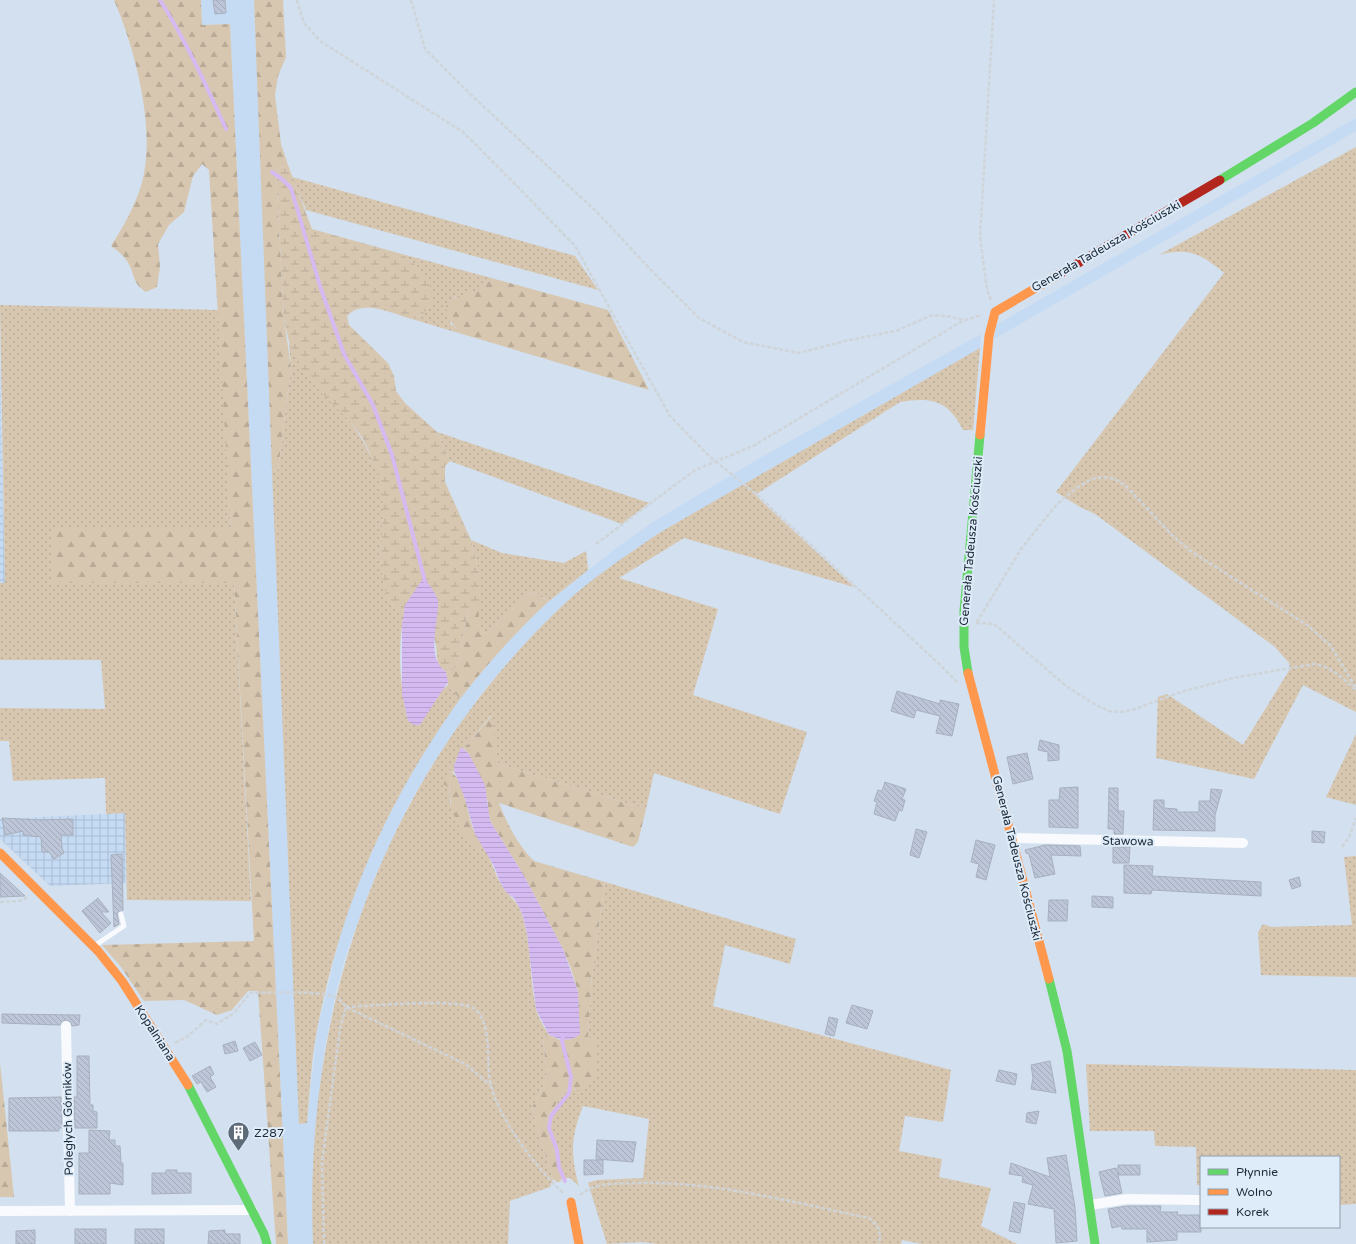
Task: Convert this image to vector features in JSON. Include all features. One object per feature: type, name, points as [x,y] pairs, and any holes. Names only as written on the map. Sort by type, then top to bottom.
[{"type":"street","name":"Generała Tadeusza Kościuszki","points":[[1095,1244],[1067,1051],[1013,838],[968,672],[964,634],[964,611],[989,336],[995,312],[1274,148],[1353,95]]},
{"type":"street","name":"Stawowa","points":[[1013,838],[1243,843]]},
{"type":"street","name":"Kopalniana","points":[[0,853],[93,947],[122,981],[166,1048],[193,1093],[264,1234],[267,1244]]},
{"type":"street","name":"Poległych Górników","points":[[66,1026],[70,1211]]},
{"type":"street","points":[[1090,1204],[1127,1199],[1200,1200]]},
{"type":"street","points":[[571,1202],[579,1244]]},
{"type":"street","points":[[0,1211],[252,1210]]},
{"type":"lane","points":[[93,947],[124,926],[121,914]]},
{"type":"path","points":[[297,0],[304,23],[320,41],[463,132],[575,246],[670,416],[715,462],[756,494],[810,542],[937,662],[957,683]]},
{"type":"path","points":[[411,0],[426,49],[468,93],[598,213],[651,270],[699,318],[743,342],[799,353],[849,340],[896,331],[932,315],[964,320]]},
{"type":"path","points":[[596,544],[695,470],[753,446],[964,320],[995,312],[986,290],[980,237],[994,0]]},
{"type":"path","points":[[964,634],[976,623],[1022,549],[1057,504],[1079,486],[1092,479],[1103,477],[1115,479],[1125,485],[1172,535],[1192,552],[1307,625],[1324,638],[1330,645],[1356,689]]},
{"type":"path","points":[[976,623],[994,624],[1066,686],[1096,705],[1110,711],[1122,712],[1132,710],[1181,692],[1204,686],[1240,677],[1314,664],[1324,666],[1335,671],[1356,689]]},
{"type":"path","points":[[1342,847],[1349,838],[1356,818]]},
{"type":"path","points":[[0,902],[19,901],[27,898],[36,888]]},
{"type":"path","points":[[166,1048],[188,1036],[206,1020],[217,1024],[234,1013],[250,993],[303,993],[325,995],[337,998],[346,1007],[465,1064],[491,1085]]},
{"type":"path","points":[[346,1007],[460,1004],[474,1008],[484,1022],[491,1085],[503,1114],[530,1157],[545,1176],[571,1202],[586,1190],[596,1186],[609,1184],[660,1183],[718,1188],[868,1218],[875,1224],[880,1232],[879,1244]]},
{"type":"path","points":[[324,1244],[322,1162],[340,1029],[346,1007]]},
{"type":"shaded area","points":[[201,0],[254,0],[300,1124],[307,1123],[317,1031],[342,928],[358,882],[396,799],[432,737],[460,699],[500,650],[523,624],[548,602],[619,546],[653,522],[755,461],[981,334],[980,348],[659,533],[625,556],[563,605],[510,660],[481,694],[432,766],[410,802],[374,879],[346,954],[336,991],[325,1047],[318,1106],[313,1161],[313,1244],[288,1244],[230,24],[202,25]]},
{"type":"shaded area","points":[[1356,118],[1356,131],[994,339],[996,325]]},
{"type":"shaded area","points":[[0,357],[5,583],[0,583]]},
{"type":"shaded area","points":[[424,577],[438,601],[434,639],[436,658],[440,666],[446,672],[448,682],[420,725],[414,725],[408,721],[402,694],[402,625],[405,605]]},
{"type":"shaded area","points":[[461,747],[469,754],[485,785],[490,821],[524,876],[563,949],[578,992],[580,1034],[572,1039],[565,1040],[549,1035],[536,1009],[527,933],[522,913],[514,898],[506,892],[500,882],[494,866],[475,834],[465,799],[455,773],[454,766]]},
{"type":"shaded area","points":[[125,813],[126,883],[50,886],[0,839],[0,819]]},
{"type":"green space","points":[[114,0],[201,0],[202,25],[230,24],[288,1244],[276,1244],[258,991],[248,991],[232,1010],[217,1015],[184,1000],[144,1001],[121,967],[102,945],[254,941],[234,583],[53,583],[53,529],[231,528],[209,170],[202,164],[193,176],[184,212],[169,225],[158,244],[160,267],[157,287],[146,292],[141,288],[138,285],[127,261],[111,246],[126,220],[139,192],[145,170],[147,146],[146,121],[137,69],[130,44]]},
{"type":"green space","points":[[254,0],[283,0],[286,57],[278,76],[275,95],[281,144],[288,165],[276,170],[284,319],[291,368],[278,470],[272,471]]},
{"type":"green space","points":[[1356,147],[1356,712],[1303,685],[1254,779],[1156,758],[1158,697],[1167,694],[1243,745],[1290,669],[1289,663],[1275,647],[1095,514],[1080,507],[1056,492],[1224,273],[1209,261],[1187,252],[1159,255]]},
{"type":"green space","points":[[288,165],[312,229],[402,254],[419,268],[429,283],[433,299],[424,313],[412,319],[387,311],[370,308],[361,308],[347,316],[349,325],[388,363],[394,376],[396,391],[405,403],[437,432],[450,461],[445,466],[445,482],[471,540],[479,572],[479,607],[469,607],[458,664],[453,670],[446,672],[439,665],[435,641],[422,623],[405,605],[404,613],[393,606],[386,594],[382,558],[383,502],[381,489],[370,453],[359,433],[309,379],[296,359],[290,344],[284,319],[276,170]]},
{"type":"green space","points":[[292,177],[575,256],[598,290],[306,210]]},
{"type":"green space","points":[[402,254],[495,279],[473,292],[454,297],[450,323],[462,334],[412,319],[424,313],[419,268]]},
{"type":"green space","points":[[495,279],[608,310],[649,390],[462,334],[454,326],[448,316],[446,310],[447,305],[456,297],[471,293]]},
{"type":"green space","points":[[0,305],[219,310],[231,529],[53,529],[53,583],[234,582],[251,901],[127,900],[125,813],[106,814],[105,778],[13,781],[9,741],[0,741],[0,708],[105,709],[101,660],[0,660],[0,583],[5,583]]},
{"type":"green space","points":[[289,343],[300,364],[312,380],[342,412],[356,430],[372,459],[376,470],[382,492],[382,559],[386,594],[393,606],[404,613],[400,667],[408,721],[448,685],[460,699],[410,776],[370,856],[354,897],[339,940],[327,984],[317,1030],[312,1064],[307,1123],[299,1124],[272,471],[278,470],[291,368]]},
{"type":"green space","points":[[980,348],[973,430],[963,430],[951,412],[938,403],[921,400],[900,402],[755,495],[854,587],[684,538],[619,578],[718,609],[693,695],[807,732],[780,814],[654,773],[646,809],[498,764],[491,715],[464,749],[461,748],[454,766],[455,773],[449,770],[450,803],[480,851],[484,846],[500,883],[520,910],[525,926],[529,949],[532,985],[536,1008],[543,1026],[549,1035],[543,1038],[547,1078],[533,1106],[535,1122],[553,1179],[550,1187],[510,1201],[508,1244],[313,1244],[314,1154],[323,1066],[341,980],[367,897],[403,818],[447,743],[500,672],[562,606],[621,559],[659,533]]},
{"type":"green space","points":[[437,432],[649,503],[622,524],[450,461]]},
{"type":"green space","points":[[471,540],[502,553],[564,563],[586,551],[588,570],[548,602],[540,594],[529,593],[487,634],[482,632],[479,625],[479,572]]},
{"type":"green space","points":[[529,593],[540,594],[548,602],[502,649],[460,699],[448,685],[446,672],[453,670],[458,664],[469,607],[479,607],[479,625],[482,632],[487,634]]},
{"type":"green space","points":[[492,715],[498,764],[646,809],[638,842],[633,847],[499,803],[514,834],[528,855],[534,861],[605,882],[592,974],[588,1038],[595,1039],[596,1077],[581,1091],[570,1088],[564,1091],[548,1116],[547,1126],[562,1178],[560,1182],[553,1179],[535,1122],[533,1106],[547,1078],[543,1038],[549,1035],[562,1041],[578,992],[563,949],[524,876],[490,821],[488,802],[469,754],[464,749]]},
{"type":"green space","points":[[1356,734],[1356,805],[1326,797]]},
{"type":"green space","points":[[449,770],[459,781],[472,826],[477,837],[484,846],[480,851],[473,849],[453,813],[450,788],[443,784]]},
{"type":"green space","points":[[1356,856],[1356,977],[1261,975],[1258,932],[1263,924],[1271,927],[1352,925],[1344,857]]},
{"type":"green space","points":[[605,882],[796,939],[790,964],[725,945],[713,1006],[951,1070],[943,1122],[905,1116],[899,1151],[942,1159],[939,1177],[991,1188],[981,1226],[1017,1244],[922,1244],[902,1240],[901,1244],[657,1244],[642,1242],[607,1244],[588,1183],[597,1180],[643,1178],[649,1119],[583,1106],[576,1127],[573,1146],[574,1165],[579,1186],[570,1178],[562,1178],[547,1126],[548,1116],[564,1091],[570,1088],[576,1090],[595,1039],[588,1038],[592,974]]},
{"type":"green space","points":[[0,1063],[14,1197],[0,1197]]},
{"type":"green space","points":[[1086,1064],[1356,1070],[1356,1204],[1340,1205],[1340,1156],[1200,1156],[1200,1185],[1197,1185],[1196,1147],[1155,1146],[1154,1131],[1090,1131]]},
{"type":"building","points":[[213,0],[225,0],[226,13],[215,14]]},
{"type":"building","points":[[897,691],[940,704],[940,700],[959,704],[952,736],[936,733],[940,716],[916,710],[914,718],[891,711]]},
{"type":"building","points":[[1040,740],[1059,745],[1059,760],[1048,761],[1048,752],[1038,750]]},
{"type":"building","points":[[1027,753],[1033,779],[1013,784],[1007,757]]},
{"type":"building","points":[[885,782],[906,789],[902,799],[905,800],[902,811],[899,810],[895,821],[874,814],[877,802],[874,801],[878,790],[882,791]]},
{"type":"building","points":[[1078,787],[1078,828],[1049,827],[1049,800],[1059,800],[1060,788]]},
{"type":"building","points":[[1109,788],[1118,788],[1118,811],[1124,811],[1123,834],[1114,834],[1114,829],[1108,829]]},
{"type":"building","points":[[1211,789],[1222,790],[1215,815],[1215,831],[1153,830],[1154,800],[1164,800],[1164,808],[1177,809],[1177,812],[1199,812],[1199,801],[1210,801]]},
{"type":"building","points":[[2,818],[40,820],[73,819],[73,835],[61,835],[64,853],[54,859],[49,852],[42,852],[41,837],[23,835],[23,831],[5,835]]},
{"type":"building","points":[[916,829],[927,832],[919,858],[910,855]]},
{"type":"building","points":[[1312,831],[1325,832],[1324,843],[1312,842]]},
{"type":"building","points":[[976,840],[995,845],[986,880],[976,877],[979,864],[971,862]]},
{"type":"building","points":[[1045,845],[1080,846],[1081,856],[1051,855],[1055,874],[1035,878],[1029,854],[1026,853],[1025,850]]},
{"type":"building","points":[[1113,847],[1130,847],[1129,863],[1113,863]]},
{"type":"building","points":[[122,854],[123,910],[117,913],[119,924],[114,927],[111,855]]},
{"type":"building","points":[[1124,865],[1153,866],[1152,876],[1261,882],[1261,896],[1152,890],[1151,894],[1124,893]]},
{"type":"building","points":[[0,873],[25,896],[0,897]]},
{"type":"building","points":[[1299,877],[1301,886],[1292,889],[1289,880]]},
{"type":"building","points":[[1092,896],[1113,897],[1113,908],[1092,907]]},
{"type":"building","points":[[98,898],[109,912],[101,912],[111,923],[100,933],[82,911]]},
{"type":"building","points":[[1049,900],[1068,900],[1067,921],[1048,921]]},
{"type":"building","points":[[852,1005],[873,1011],[867,1029],[846,1023]]},
{"type":"building","points":[[2,1014],[80,1015],[79,1025],[72,1026],[71,1022],[66,1020],[62,1021],[60,1025],[2,1023]]},
{"type":"building","points":[[829,1017],[838,1019],[834,1036],[825,1034]]},
{"type":"building","points":[[235,1041],[238,1051],[225,1054],[223,1045]]},
{"type":"building","points":[[255,1042],[262,1055],[250,1061],[243,1048]]},
{"type":"building","points":[[77,1056],[89,1056],[90,1105],[93,1105],[93,1111],[97,1112],[97,1128],[75,1128],[74,1097],[77,1097]]},
{"type":"building","points":[[1050,1061],[1056,1093],[1031,1089],[1033,1078],[1031,1065]]},
{"type":"building","points":[[210,1066],[214,1074],[210,1077],[216,1087],[207,1092],[201,1082],[197,1084],[192,1076]]},
{"type":"building","points":[[999,1070],[1017,1074],[1015,1085],[996,1081]]},
{"type":"building","points":[[61,1097],[62,1128],[59,1128],[59,1131],[9,1131],[9,1098]]},
{"type":"building","points":[[1039,1111],[1036,1124],[1026,1122],[1027,1113]]},
{"type":"building","points":[[89,1130],[110,1131],[109,1140],[115,1140],[115,1146],[120,1146],[121,1163],[123,1163],[123,1185],[110,1183],[110,1194],[79,1194],[79,1153],[89,1153]]},
{"type":"building","points":[[597,1140],[636,1142],[633,1162],[596,1159]]},
{"type":"building","points":[[1066,1155],[1075,1207],[1077,1241],[1056,1243],[1054,1209],[1028,1204],[1033,1185],[1022,1182],[1023,1176],[1009,1174],[1011,1163],[1050,1177],[1047,1158]]},
{"type":"building","points":[[584,1160],[603,1160],[603,1174],[584,1175]]},
{"type":"building","points":[[1118,1165],[1140,1165],[1140,1175],[1118,1175]]},
{"type":"building","points":[[1116,1168],[1122,1193],[1105,1196],[1099,1172]]},
{"type":"building","points":[[166,1170],[177,1170],[177,1173],[191,1173],[191,1193],[152,1194],[152,1173],[166,1173]]},
{"type":"building","points":[[1014,1202],[1025,1204],[1020,1233],[1009,1231]]},
{"type":"building","points":[[1127,1206],[1161,1206],[1160,1212],[1178,1212],[1177,1215],[1200,1215],[1201,1232],[1177,1232],[1177,1240],[1147,1242],[1147,1229],[1122,1229],[1121,1226],[1112,1228],[1108,1209]]},
{"type":"building","points":[[75,1229],[106,1229],[106,1244],[75,1244]]},
{"type":"building","points":[[135,1229],[164,1229],[164,1244],[135,1244]]},
{"type":"building","points":[[35,1230],[35,1244],[16,1244],[16,1231]]},
{"type":"building","points":[[225,1230],[225,1234],[240,1234],[240,1244],[208,1244],[209,1231]]},
{"type":"waterway","points":[[160,0],[187,47],[226,129]]},
{"type":"waterway","points":[[272,172],[291,188],[320,286],[344,354],[373,405],[392,455],[425,581]]},
{"type":"waterway","points":[[563,1036],[562,1041],[571,1077],[569,1093],[551,1116],[549,1128],[557,1150],[559,1167],[565,1181]]},
{"type":"traffic: fast","points":[[1220,180],[1313,123],[1356,92]]},
{"type":"traffic: fast","points":[[968,673],[964,647],[964,611],[980,435]]},
{"type":"traffic: fast","points":[[1049,979],[1067,1051],[1095,1244]]},
{"type":"traffic: fast","points":[[188,1085],[264,1234],[267,1244]]},
{"type":"traffic: slow","points":[[980,435],[989,336],[995,312],[1056,276]]},
{"type":"traffic: slow","points":[[968,673],[1049,979]]},
{"type":"traffic: slow","points":[[0,853],[98,951],[122,981],[188,1085]]},
{"type":"traffic: slow","points":[[571,1202],[579,1244]]},
{"type":"traffic: jam","points":[[1056,276],[1220,180]]},
{"type":"place","name":"Z287","points":[[238,1152]]}]
